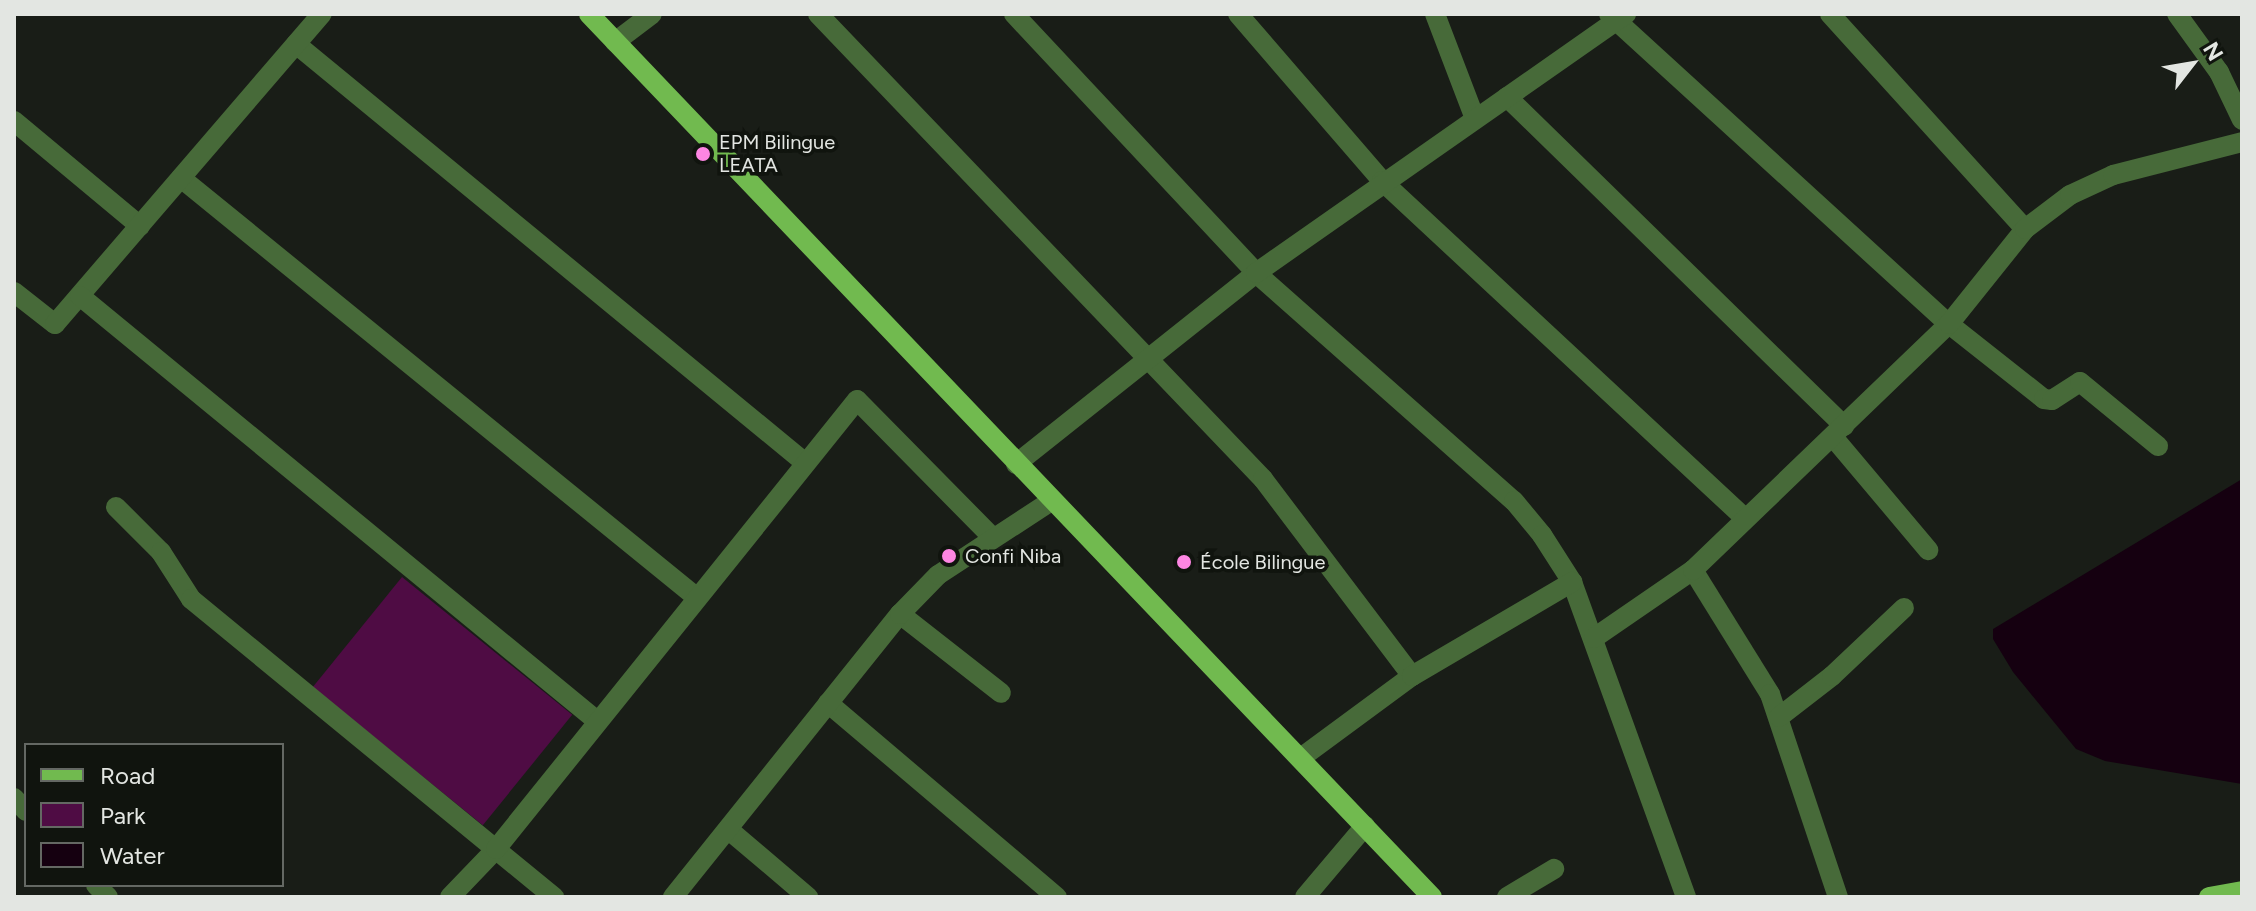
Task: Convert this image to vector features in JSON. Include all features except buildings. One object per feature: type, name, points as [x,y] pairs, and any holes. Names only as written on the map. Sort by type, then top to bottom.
[{"type":"main road","points":[[589,14],[1051,501],[1302,757],[1432,897]]},
{"type":"main road","points":[[2209,897],[2241,893]]},
{"type":"street","points":[[14,292],[55,324],[322,14]]},
{"type":"street","points":[[615,42],[652,14]]},
{"type":"street","points":[[818,14],[1263,479],[1324,553],[1412,676]]},
{"type":"street","points":[[1014,14],[1256,273],[1514,501],[1572,582],[1686,897]]},
{"type":"street","points":[[1238,14],[1382,181],[1745,518]]},
{"type":"street","points":[[1435,14],[1475,119]]},
{"type":"street","points":[[1830,14],[2025,229]]},
{"type":"street","points":[[2177,14],[2219,72],[2242,120]]},
{"type":"street","points":[[1016,464],[1256,273],[1617,16],[1949,324],[2046,401],[2080,382],[2158,446]]},
{"type":"street","points":[[296,44],[803,461]]},
{"type":"street","points":[[1507,97],[1838,432],[1928,550]]},
{"type":"street","points":[[14,121],[140,226]]},
{"type":"street","points":[[1594,638],[1693,570],[1949,324],[2025,229],[2070,195],[2113,175],[2242,142]]},
{"type":"street","points":[[181,178],[696,597]]},
{"type":"street","points":[[80,296],[597,721]]},
{"type":"street","points":[[450,897],[496,849],[803,461],[857,400],[991,536]]},
{"type":"street","points":[[673,897],[900,614],[938,575],[991,536],[1051,501]]},
{"type":"street","points":[[116,507],[172,565],[191,599],[554,897]]},
{"type":"street","points":[[1693,570],[1756,667],[1779,717],[1838,897]]},
{"type":"street","points":[[1302,757],[1412,676],[1572,582]]},
{"type":"street","points":[[1779,717],[1832,676],[1904,608]]},
{"type":"street","points":[[900,614],[1001,693]]},
{"type":"street","points":[[828,703],[1057,897]]},
{"type":"street","points":[[1305,897],[1365,826]]},
{"type":"street","points":[[729,830],[808,897]]},
{"type":"street","points":[[1507,897],[1554,869]]},
{"type":"green space","points":[[402,577],[572,715],[483,825],[313,687]]},
{"type":"water","points":[[2242,479],[2242,784],[2105,761],[2076,749],[2013,672],[1993,639],[1993,629]]},
{"type":"place","name":"EPM Bilingue LEATA","points":[[703,154]]},
{"type":"place","name":"Confi Niba","points":[[949,556]]},
{"type":"place","name":"École Bilingue","points":[[1184,562]]}]
